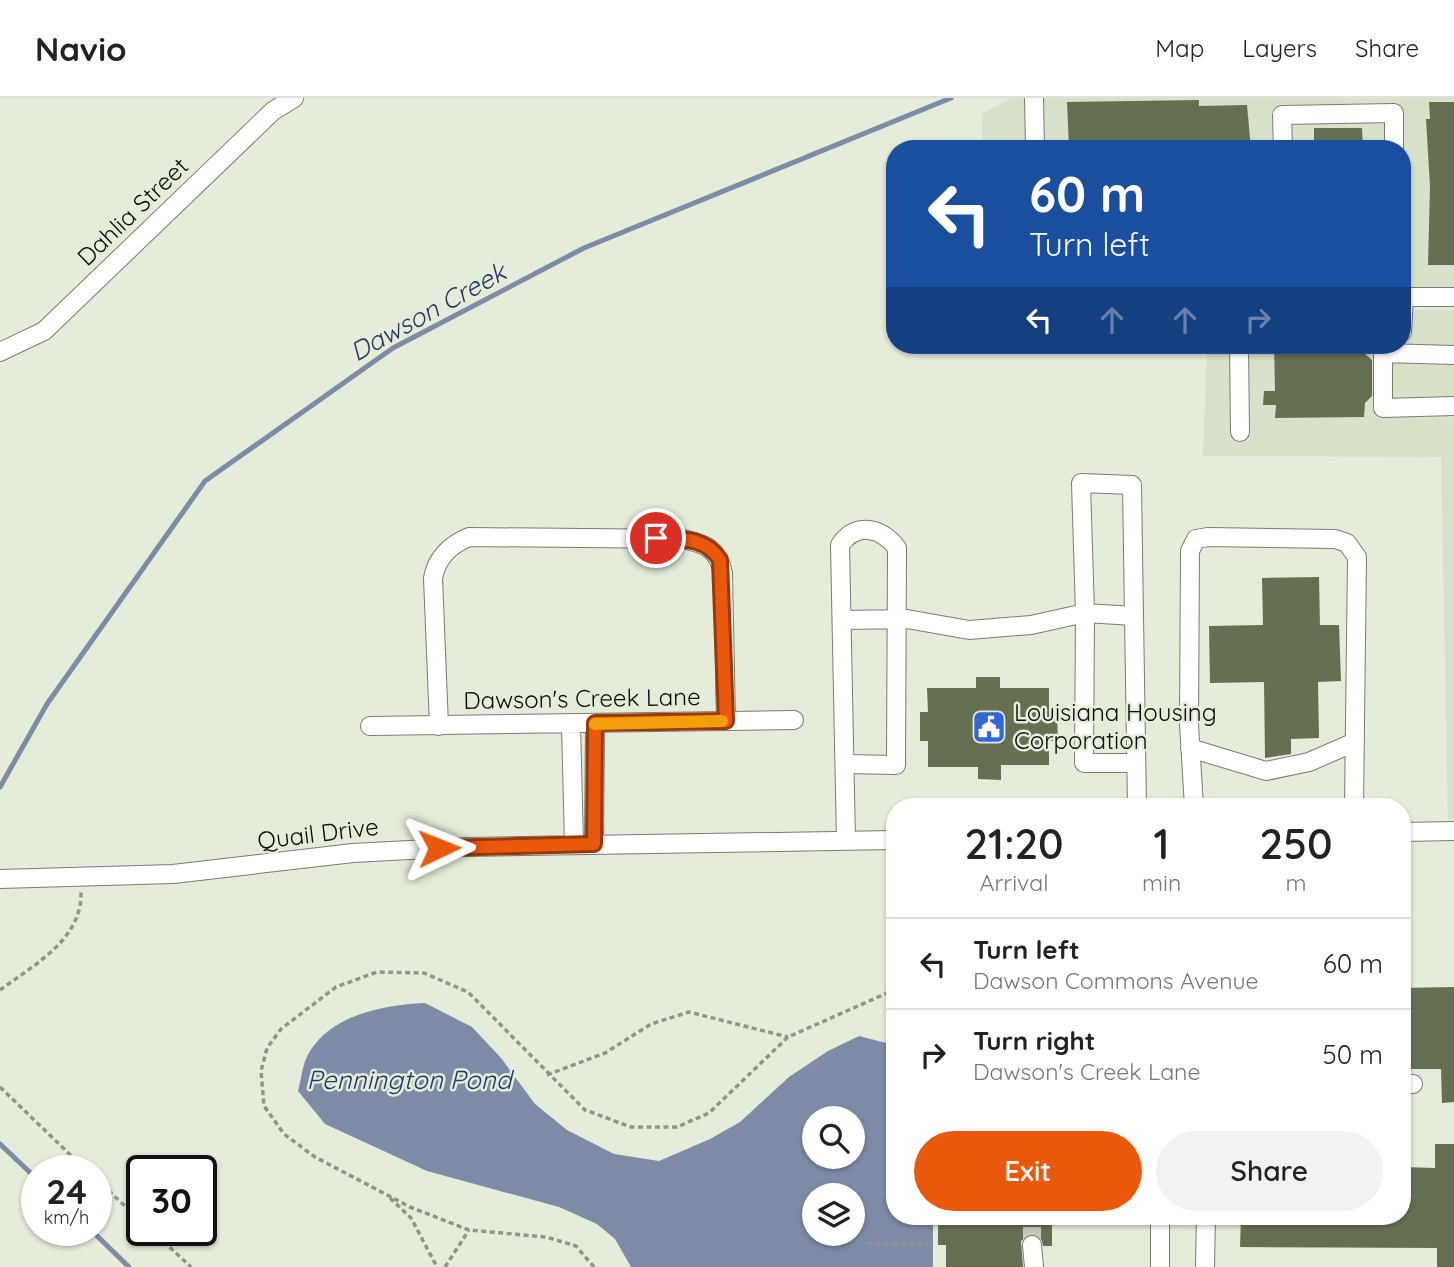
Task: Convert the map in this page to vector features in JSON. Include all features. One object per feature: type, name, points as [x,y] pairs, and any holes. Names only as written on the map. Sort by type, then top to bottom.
[{"type":"street","points":[[1034,98],[1035,140]]},
{"type":"street","name":"Dahlia Street","points":[[0,352],[44,331],[286,99]]},
{"type":"street","points":[[1283,140],[1282,115],[1394,113],[1394,140]]},
{"type":"street","points":[[1411,297],[1454,297]]},
{"type":"street","points":[[1411,351],[1454,355]]},
{"type":"street","points":[[1239,354],[1240,432]]},
{"type":"street","points":[[1387,354],[1384,408],[1454,406]]},
{"type":"street","points":[[1136,763],[1084,763],[1085,613],[1080,483],[1132,485],[1137,798]]},
{"type":"street","points":[[845,764],[896,765],[897,548],[882,534],[862,529],[848,534],[840,545],[846,841]]},
{"type":"street","points":[[439,726],[433,578],[435,567],[448,549],[469,537],[683,539],[704,544],[715,551],[723,573],[726,721]]},
{"type":"street","points":[[1193,798],[1190,748],[1190,551],[1196,540],[1208,537],[1335,539],[1352,549],[1357,557],[1354,798]]},
{"type":"street","points":[[842,620],[897,619],[969,629],[994,629],[1085,613],[1133,616]]},
{"type":"street","name":"Dawson's Creek Lane","points":[[370,726],[794,720]]},
{"type":"street","points":[[570,723],[574,844]]},
{"type":"street","points":[[594,844],[595,723]]},
{"type":"street","points":[[1190,748],[1266,771],[1309,762],[1355,742]]},
{"type":"street","points":[[1411,832],[1454,831]]},
{"type":"street","name":"Quail Drive","points":[[0,879],[233,870],[375,851],[574,844],[886,839]]},
{"type":"street","points":[[1160,1225],[1160,1267]]},
{"type":"street","points":[[1205,1267],[1206,1225]]},
{"type":"street","points":[[1032,1245],[1034,1267]]},
{"type":"path","points":[[0,990],[62,941],[80,909],[80,878]]},
{"type":"path","points":[[594,1267],[576,1246],[547,1237],[469,1230],[386,1194],[315,1157],[284,1134],[264,1106],[261,1071],[267,1048],[281,1029],[336,987],[377,972],[424,973],[468,992],[547,1075],[585,1110],[631,1127],[677,1127],[709,1113],[788,1037],[886,994]]},
{"type":"path","points":[[547,1075],[605,1053],[651,1024],[689,1012],[788,1037]]},
{"type":"path","points":[[0,1087],[70,1155]]},
{"type":"path","points":[[112,1194],[126,1207]]},
{"type":"path","points":[[386,1194],[411,1218],[437,1267]]},
{"type":"path","points":[[445,1267],[469,1230]]},
{"type":"path","points":[[867,1243],[933,1243]]},
{"type":"path","points":[[168,1246],[191,1267]]},
{"type":"shaded area","points":[[1011,98],[1454,98],[1454,287],[1411,288],[1411,140],[982,140],[982,114]]},
{"type":"shaded area","points":[[1411,310],[1454,310],[1454,820],[1448,820],[1441,457],[1203,456],[1207,354],[1411,354]]},
{"type":"water","name":"Pennington Pond","points":[[425,1003],[472,1027],[501,1058],[535,1104],[567,1130],[614,1154],[659,1161],[710,1139],[740,1122],[789,1077],[828,1051],[859,1036],[886,1043],[886,1225],[933,1225],[933,1267],[631,1267],[615,1239],[597,1224],[559,1207],[427,1171],[325,1124],[298,1091],[306,1059],[315,1044],[327,1032],[341,1022],[374,1010]]},
{"type":"building","points":[[1199,100],[1199,106],[1247,105],[1250,140],[1069,140],[1067,102]]},
{"type":"building","points":[[1429,102],[1454,102],[1454,265],[1428,265],[1430,186],[1426,119],[1430,119]]},
{"type":"building","points":[[1314,128],[1362,128],[1363,140],[1314,140]]},
{"type":"building","points":[[1274,354],[1365,354],[1372,360],[1372,396],[1365,403],[1364,417],[1275,418],[1276,405],[1263,405],[1264,391],[1275,391]]},
{"type":"building","points":[[1319,577],[1320,625],[1339,625],[1341,681],[1318,682],[1319,738],[1291,739],[1291,754],[1265,758],[1264,682],[1210,683],[1209,626],[1263,625],[1262,578]]},
{"type":"building","name":"Louisiana Housing Corporation","points":[[976,677],[1000,677],[1000,688],[1049,688],[1049,713],[1057,713],[1058,741],[1049,741],[1049,765],[1001,765],[1001,780],[978,779],[978,767],[928,767],[928,741],[920,741],[920,712],[928,712],[927,688],[976,688]]},
{"type":"building","points":[[1454,987],[1454,1102],[1442,1103],[1441,1069],[1411,1069],[1411,988]]},
{"type":"building","points":[[1435,1144],[1454,1144],[1454,1267],[1437,1267],[1437,1248],[1240,1247],[1241,1225],[1411,1225],[1411,1167],[1435,1168]]},
{"type":"building","points":[[938,1225],[1052,1225],[1052,1246],[1043,1246],[1041,1238],[1030,1234],[1021,1241],[1023,1267],[946,1267],[946,1245],[938,1245]]},
{"type":"waterway","name":"Dawson Creek","points":[[0,787],[47,704],[205,481],[393,348],[584,248],[951,98]]},
{"type":"waterway","name":"Dawson Creek","points":[[0,1144],[21,1164]]},
{"type":"waterway","name":"Dawson Creek","points":[[107,1246],[129,1267]]},
{"type":"tunnel","points":[[1032,1225],[1032,1245]]},
{"type":"slow traffic","points":[[595,724],[722,721]]},
{"type":"place","name":"Louisiana Housing Corporation","points":[[989,727]]},
{"type":"route","points":[[439,848],[594,844],[595,723],[726,721],[723,573],[720,560],[715,551],[704,544],[683,539],[656,538]]}]
